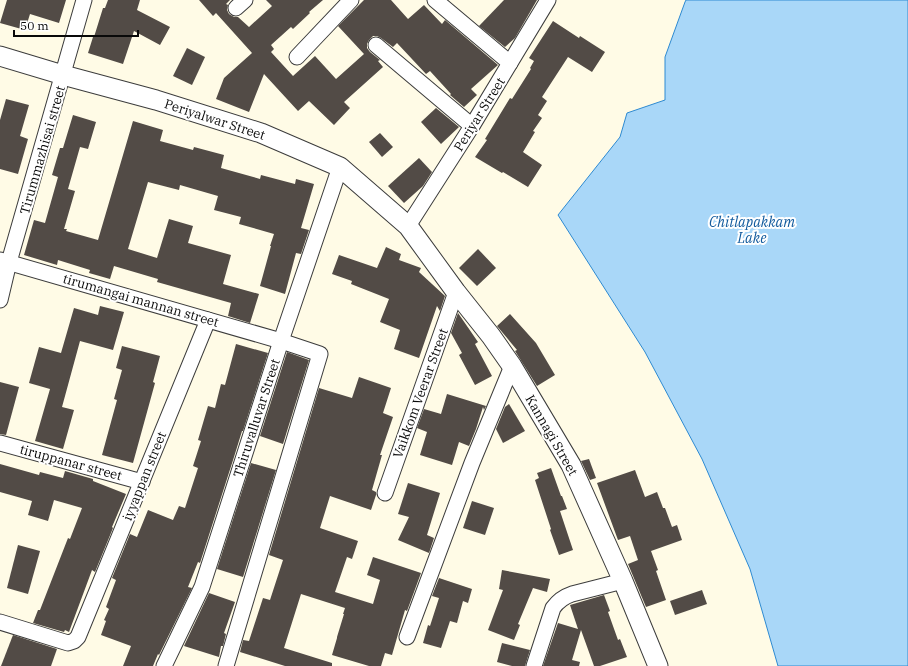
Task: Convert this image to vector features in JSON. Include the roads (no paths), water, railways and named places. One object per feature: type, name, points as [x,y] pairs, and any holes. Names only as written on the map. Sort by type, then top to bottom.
[{"type":"street","name":"Tirummazhisai street","points":[[0,300],[5,261],[63,75],[84,0]]},
{"type":"street","points":[[296,57],[351,0]]},
{"type":"street","points":[[435,0],[510,63]]},
{"type":"street","name":"Periyar Street","points":[[408,226],[472,126],[548,0]]},
{"type":"street","points":[[376,45],[472,126]]},
{"type":"street","name":"Periyalwar Street","points":[[0,56],[156,100],[262,133],[340,167],[408,226]]},
{"type":"street","name":"Thiruvalluvar Street","points":[[164,666],[202,587],[281,341],[340,167]]},
{"type":"street","name":"Kannagi Street","points":[[408,226],[512,366],[571,465],[623,581],[658,666]]},
{"type":"street","name":"tirumangai mannan street","points":[[5,261],[281,341],[320,354],[226,666]]},
{"type":"street","name":"Vaikkom Veerar Street","points":[[385,493],[456,292]]},
{"type":"street","name":"iyyappan street","points":[[2,627],[68,643],[78,638],[208,320]]},
{"type":"street","points":[[407,637],[472,463],[512,366]]},
{"type":"street","name":"tiruppanar street","points":[[0,443],[142,482]]},
{"type":"street","points":[[534,666],[553,608],[558,601],[572,594],[623,581]]},
{"type":"water","name":"Chitlapakkam Lake","points":[[686,0],[908,0],[908,666],[778,666],[750,569],[702,459],[645,352],[558,215],[620,137],[627,113],[665,100],[665,57]]}]
